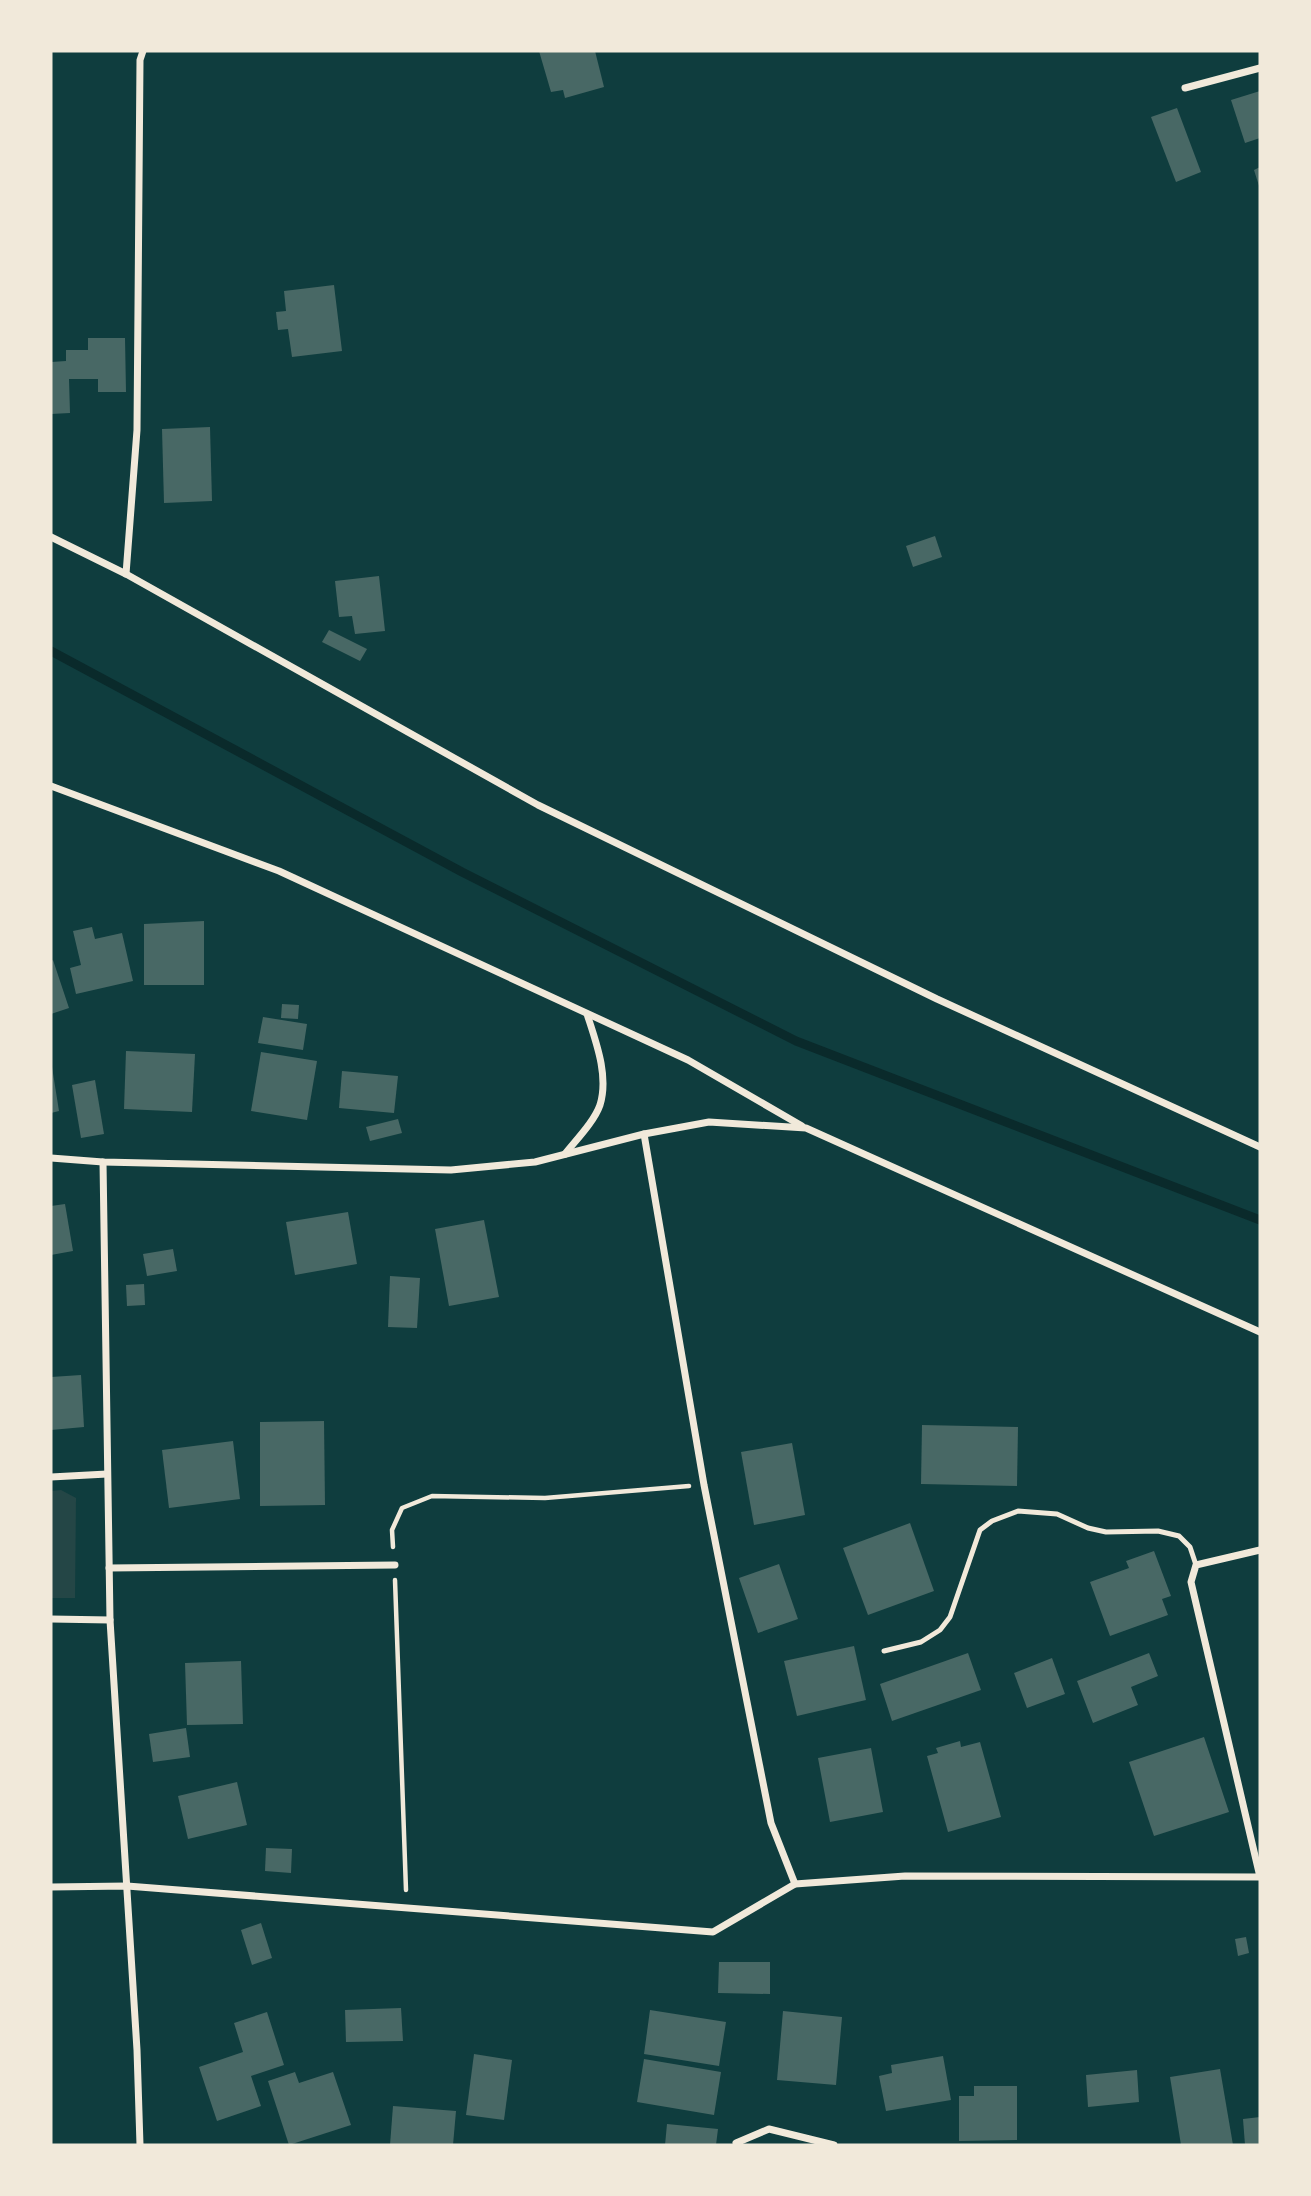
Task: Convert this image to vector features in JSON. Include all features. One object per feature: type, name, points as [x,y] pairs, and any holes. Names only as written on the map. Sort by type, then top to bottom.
[{"type":"street","points":[[126,574],[137,430],[140,60],[143,51]]},
{"type":"street","points":[[1185,88],[1260,68]]},
{"type":"street","points":[[51,537],[126,574],[538,805],[948,1005],[1260,1147]]},
{"type":"street","points":[[51,786],[279,871],[688,1060],[806,1128],[1260,1332]]},
{"type":"street","points":[[565,1154],[600,1106],[603,1080],[597,1044],[587,1014]]},
{"type":"street","points":[[51,1158],[451,1171],[535,1162],[643,1134],[709,1122],[806,1128]]},
{"type":"street","points":[[643,1134],[704,1485],[771,1823],[795,1884]]},
{"type":"street","points":[[103,1161],[110,1620],[137,2050],[140,2145]]},
{"type":"street","points":[[51,1477],[107,1474]]},
{"type":"street","points":[[51,1887],[127,1886],[713,1932],[795,1884],[905,1876],[1260,1877],[1191,1582],[1196,1565],[1260,1550]]},
{"type":"street","points":[[109,1568],[395,1565]]},
{"type":"street","points":[[51,1619],[110,1620]]},
{"type":"street","points":[[736,2143],[769,2129],[834,2145]]},
{"type":"lane","points":[[884,1651],[921,1642],[940,1630],[950,1616],[980,1530],[992,1521],[1018,1511],[1057,1514],[1088,1528],[1106,1532],[1158,1531],[1179,1536],[1190,1547],[1196,1565]]},
{"type":"path","points":[[407,1908],[392,1530],[402,1508],[432,1496],[545,1498],[704,1485]]},
{"type":"shaded area","points":[[61,1490],[76,1498],[75,1598],[51,1598],[51,1491]]},
{"type":"building","points":[[539,51],[595,51],[604,87],[565,98],[563,90],[551,92]]},
{"type":"building","points":[[1260,91],[1260,138],[1245,143],[1231,100]]},
{"type":"building","points":[[1177,108],[1201,172],[1176,182],[1151,117]]},
{"type":"building","points":[[1260,167],[1260,189],[1254,170]]},
{"type":"building","points":[[334,285],[342,351],[292,357],[288,329],[278,330],[276,312],[286,311],[284,291]]},
{"type":"building","points":[[88,338],[125,338],[126,392],[98,392],[98,379],[69,379],[70,413],[51,414],[51,362],[66,361],[66,350],[88,350]]},
{"type":"building","points":[[210,427],[212,501],[164,503],[162,429]]},
{"type":"building","points":[[935,536],[942,557],[913,567],[906,546]]},
{"type":"building","points":[[379,576],[385,631],[355,634],[352,616],[339,617],[335,581]]},
{"type":"building","points":[[329,630],[367,649],[360,661],[322,642]]},
{"type":"building","points":[[204,921],[204,985],[144,985],[144,924]]},
{"type":"building","points":[[92,927],[95,939],[122,933],[133,981],[76,994],[70,968],[81,965],[73,931]]},
{"type":"building","points":[[53,960],[69,1008],[51,1014],[51,961]]},
{"type":"building","points":[[282,1004],[299,1005],[298,1019],[281,1018]]},
{"type":"building","points":[[263,1017],[307,1024],[303,1050],[258,1043]]},
{"type":"building","points":[[126,1051],[195,1054],[192,1112],[124,1109]]},
{"type":"building","points":[[261,1052],[317,1061],[307,1120],[251,1111]]},
{"type":"building","points":[[51,1068],[59,1111],[51,1113]]},
{"type":"building","points":[[342,1071],[398,1076],[394,1113],[339,1108]]},
{"type":"building","points":[[95,1080],[104,1134],[81,1138],[72,1085]]},
{"type":"building","points":[[398,1119],[402,1133],[370,1141],[366,1127]]},
{"type":"building","points":[[65,1204],[73,1251],[51,1255],[51,1206]]},
{"type":"building","points":[[348,1212],[357,1264],[295,1275],[286,1222]]},
{"type":"building","points":[[484,1220],[499,1297],[449,1306],[435,1229]]},
{"type":"building","points":[[173,1249],[177,1271],[147,1276],[143,1254]]},
{"type":"building","points":[[390,1276],[420,1278],[417,1328],[388,1327]]},
{"type":"building","points":[[144,1284],[145,1305],[127,1306],[126,1285]]},
{"type":"building","points":[[81,1375],[84,1427],[51,1430],[51,1377]]},
{"type":"building","points":[[324,1421],[325,1505],[260,1506],[260,1422]]},
{"type":"building","points":[[922,1425],[1018,1427],[1017,1486],[921,1484]]},
{"type":"building","points":[[233,1441],[240,1499],[169,1508],[162,1450]]},
{"type":"building","points":[[792,1443],[805,1515],[754,1525],[741,1452]]},
{"type":"building","points":[[910,1523],[934,1591],[868,1615],[843,1548]]},
{"type":"building","points":[[1154,1551],[1171,1596],[1162,1599],[1168,1615],[1110,1636],[1090,1582],[1129,1568],[1126,1561]]},
{"type":"building","points":[[779,1564],[798,1619],[758,1633],[739,1578]]},
{"type":"building","points":[[854,1646],[866,1700],[797,1716],[784,1661]]},
{"type":"building","points":[[968,1653],[981,1690],[892,1721],[880,1684]]},
{"type":"building","points":[[1149,1653],[1158,1676],[1131,1687],[1138,1705],[1093,1723],[1077,1681]]},
{"type":"building","points":[[1052,1658],[1065,1694],[1027,1708],[1014,1673]]},
{"type":"building","points":[[241,1661],[243,1724],[187,1725],[185,1663]]},
{"type":"building","points":[[186,1728],[190,1757],[153,1762],[149,1734]]},
{"type":"building","points":[[1204,1737],[1229,1812],[1154,1836],[1129,1762]]},
{"type":"building","points":[[960,1741],[961,1747],[980,1742],[1001,1817],[948,1832],[927,1756],[938,1753],[936,1748]]},
{"type":"building","points":[[871,1748],[883,1812],[830,1822],[818,1758]]},
{"type":"building","points":[[237,1782],[247,1825],[188,1839],[178,1796]]},
{"type":"building","points":[[266,1848],[292,1849],[291,1873],[265,1871]]},
{"type":"building","points":[[261,1923],[272,1958],[252,1965],[241,1930]]},
{"type":"building","points":[[1246,1937],[1249,1953],[1238,1956],[1235,1939]]},
{"type":"building","points":[[719,1962],[770,1962],[770,1994],[718,1993]]},
{"type":"building","points":[[401,2008],[403,2041],[346,2042],[345,2010]]},
{"type":"building","points":[[650,2010],[726,2022],[719,2066],[644,2054]]},
{"type":"building","points":[[783,2011],[842,2017],[836,2085],[777,2080]]},
{"type":"building","points":[[267,2012],[284,2065],[251,2076],[261,2106],[217,2121],[199,2067],[243,2052],[234,2023]]},
{"type":"building","points":[[474,2054],[512,2060],[504,2120],[466,2115]]},
{"type":"building","points":[[943,2056],[951,2100],[886,2111],[879,2076],[892,2073],[891,2065]]},
{"type":"building","points":[[644,2059],[721,2072],[714,2115],[637,2102]]},
{"type":"building","points":[[1220,2069],[1233,2145],[1181,2145],[1170,2077]]},
{"type":"building","points":[[1137,2070],[1139,2102],[1088,2107],[1086,2075]]},
{"type":"building","points":[[295,2072],[299,2083],[333,2072],[351,2125],[289,2145],[268,2081]]},
{"type":"building","points":[[974,2086],[1017,2086],[1017,2140],[959,2141],[959,2096],[974,2096]]},
{"type":"building","points":[[393,2106],[456,2111],[453,2145],[390,2145]]},
{"type":"building","points":[[1260,2117],[1260,2145],[1245,2145],[1243,2119]]},
{"type":"building","points":[[667,2124],[718,2129],[716,2145],[665,2145]]},
{"type":"waterway","points":[[51,651],[462,872],[796,1041],[1260,1220]]}]
